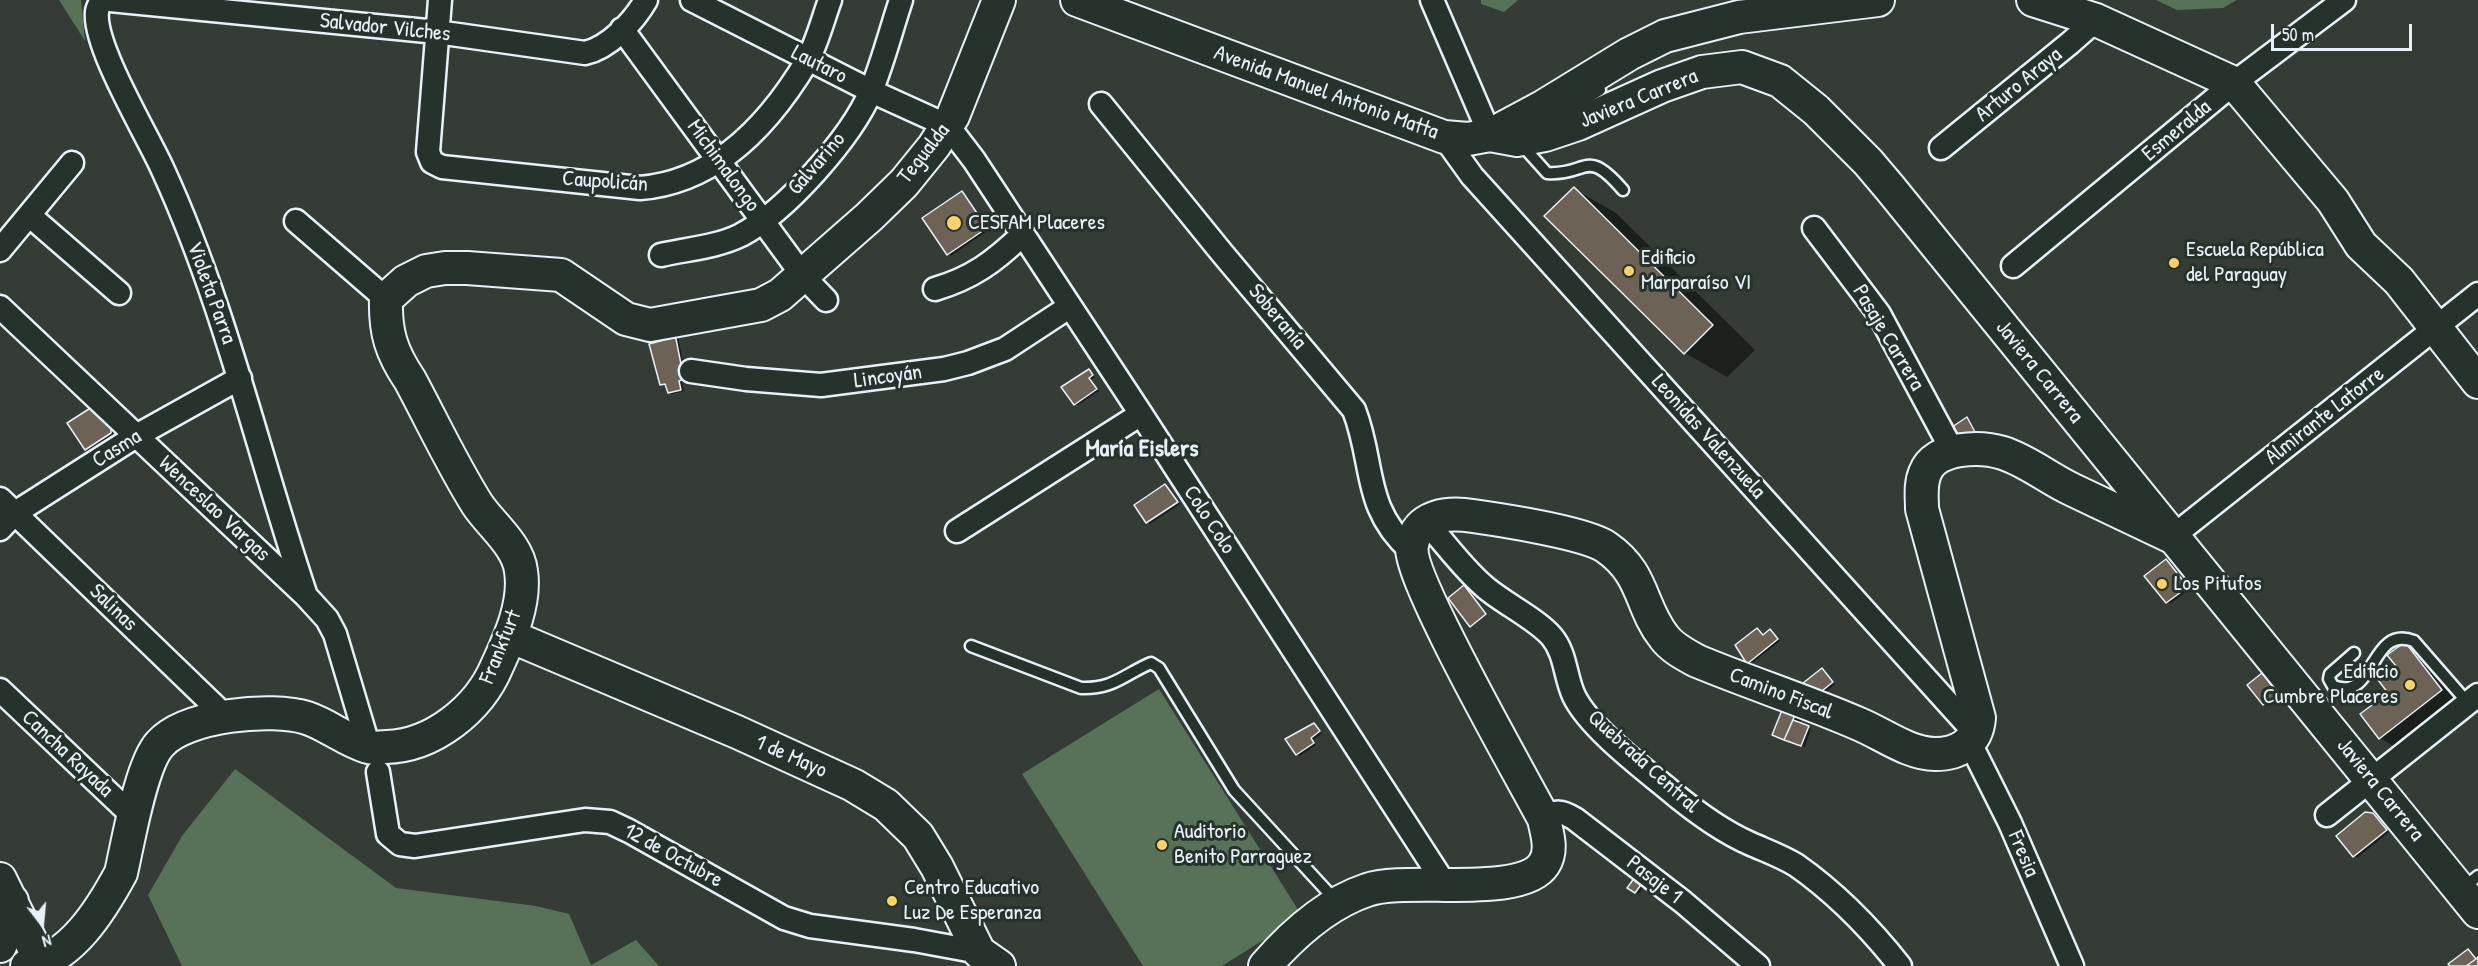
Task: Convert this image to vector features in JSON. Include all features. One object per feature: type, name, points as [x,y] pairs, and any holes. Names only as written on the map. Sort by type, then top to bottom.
[{"type":"street","name":"Violeta Parra","points":[[102,0],[97,10],[97,21],[105,49],[163,170],[218,306],[306,596]]},
{"type":"street","name":"Salvador Vilches","points":[[111,0],[437,32],[585,54],[603,47],[646,0]]},
{"type":"street","points":[[437,32],[440,0]]},
{"type":"street","name":"Lautaro","points":[[692,0],[871,91],[948,126]]},
{"type":"street","name":"Caupolicán","points":[[437,32],[428,152],[432,162],[442,167],[640,188],[684,178],[720,160],[744,143],[760,126],[808,59],[830,0]]},
{"type":"street","name":"Galvarino","points":[[661,255],[724,242],[740,235],[763,221],[825,161],[859,115],[871,91],[901,0]]},
{"type":"street","name":"Tegualda","points":[[803,276],[904,183],[948,126],[999,0]]},
{"type":"street","name":"Avenida Manuel Antonio Matta","points":[[1077,0],[1444,137],[1468,139],[1504,137],[1603,92],[1652,42],[1695,27],[1740,17],[1878,0]]},
{"type":"street","points":[[1432,0],[1504,137]]},
{"type":"street","points":[[2032,0],[2096,20],[2234,83],[2333,201],[2373,235],[2398,281],[2478,382]]},
{"type":"street","name":"Esmeralda","points":[[2013,266],[2234,83],[2344,0]]},
{"type":"street","name":"Arturo Araya","points":[[1941,148],[2096,20]]},
{"type":"street","name":"Michimalongo","points":[[620,31],[720,160],[803,276],[826,300]]},
{"type":"street","name":"Javiera Carrera","points":[[1504,137],[1545,135],[1578,124],[1603,92],[1662,86],[1702,72],[1742,67],[1780,81],[1816,110],[1875,171],[2371,780],[2472,893]]},
{"type":"street","name":"Soberanía","points":[[1101,104],[1222,253],[1350,404],[1360,424],[1376,504],[1398,539],[1411,551]]},
{"type":"street","name":"Colo Colo","points":[[948,126],[974,159],[1069,307],[1142,414],[1446,886]]},
{"type":"street","name":"Leonidas Valenzuela","points":[[1444,137],[1472,176],[1973,738]]},
{"type":"street","points":[[0,250],[72,163]]},
{"type":"street","points":[[29,215],[119,293]]},
{"type":"street","points":[[296,221],[386,299],[406,281],[426,271],[436,269],[467,268],[561,274],[626,319],[650,325],[761,305],[780,295],[803,276]]},
{"type":"street","name":"Pasaje Carrera","points":[[1814,228],[1879,314],[1953,452]]},
{"type":"street","points":[[934,289],[973,275],[1022,235]]},
{"type":"street","name":"Almirante Latorre","points":[[2172,537],[2478,294]]},
{"type":"street","name":"Frankfurt","points":[[374,760],[433,734],[461,716],[479,698],[493,676],[510,636],[521,596],[521,570],[515,552],[476,503],[398,362],[385,323],[386,299]]},
{"type":"street","name":"Wenceslao Vargas","points":[[0,307],[306,596],[327,619],[335,634],[374,760]]},
{"type":"street","name":"Lincoyán","points":[[691,371],[746,379],[821,385],[944,369],[1005,349],[1069,307]]},
{"type":"street","name":"Casma","points":[[5,514],[136,436],[240,378]]},
{"type":"street","points":[[957,531],[1142,414]]},
{"type":"street","points":[[1973,738],[1979,726],[1978,710],[1922,509],[1921,488],[1926,471],[1936,460],[1953,452],[1987,449],[2005,454],[2071,489],[2172,537]]},
{"type":"street","name":"Salinas","points":[[5,514],[226,717]]},
{"type":"street","name":"Camino Fiscal","points":[[1425,521],[1443,515],[1468,515],[1572,535],[1604,546],[1627,564],[1633,573],[1656,627],[1665,640],[1696,661],[1858,724],[1916,751],[1937,754],[1957,750],[1973,738]]},
{"type":"street","points":[[1265,966],[1308,925],[1337,902],[1369,889],[1392,885],[1446,886],[1524,879],[1537,873],[1545,863],[1549,852],[1549,838],[1544,819],[1437,617],[1424,588],[1411,551],[1414,537],[1425,521]]},
{"type":"street","name":"Quebrada Central","points":[[1425,521],[1458,562],[1484,587],[1552,637],[1562,654],[1574,696],[1583,711],[1601,730],[1670,791],[1707,819],[1797,866],[1849,909],[1873,933],[1900,966]]},
{"type":"street","name":"1 de Mayo","points":[[510,636],[736,732],[853,785],[886,805],[918,836],[989,959]]},
{"type":"street","name":"Cancha Rayada","points":[[0,690],[135,818]]},
{"type":"street","points":[[2327,815],[2473,699]]},
{"type":"street","points":[[6,890],[34,965],[57,956],[75,938],[112,889],[121,873],[148,762],[160,743],[174,733],[192,725],[226,717],[261,713],[296,716],[335,729],[374,760]]},
{"type":"street","name":"Fresia","points":[[1973,738],[2072,966]]},
{"type":"street","name":"12 de Octubre","points":[[374,760],[388,834],[400,844],[416,846],[585,820],[610,822],[784,918],[810,926],[914,940],[989,959]]},
{"type":"street","name":"Pasaje 1","points":[[1544,819],[1558,811],[1570,815],[1683,902],[1758,966]]},
{"type":"street","points":[[0,946],[8,928],[6,890]]},
{"type":"lane","points":[[1504,137],[1550,121],[1603,92]]},
{"type":"lane","points":[[1504,137],[1546,173],[1588,165],[1597,166],[1608,173],[1623,190]]},
{"type":"lane","points":[[2354,653],[2330,674],[2333,686],[2342,690],[2352,688],[2361,681],[2382,650],[2392,640],[2403,637],[2414,641],[2473,699]]},
{"type":"lane","points":[[971,646],[1081,688],[1112,685],[1151,663],[1159,668],[1234,790],[1337,902]]},
{"type":"green space","points":[[59,0],[81,0],[85,41]]},
{"type":"green space","points":[[1481,0],[1518,0],[1504,12],[1481,4]]},
{"type":"green space","points":[[2156,0],[2237,0],[2223,8],[2177,10]]},
{"type":"green space","name":"Auditorio Benito Parraguez","points":[[1159,689],[1302,916],[1222,966],[1143,966],[1022,774]]},
{"type":"green space","points":[[235,769],[396,888],[536,906],[569,914],[591,965],[636,940],[659,966],[182,966],[148,895],[182,836]]},
{"type":"building","name":"Edificio Marparaíso VI","points":[[1574,187],[1713,325],[1684,354],[1544,216]]},
{"type":"building","name":"CESFAM Placeres","points":[[962,191],[987,228],[947,255],[922,218]]},
{"type":"building","points":[[675,334],[684,379],[679,381],[681,390],[668,393],[665,384],[660,385],[649,344],[668,339],[668,335]]},
{"type":"building","points":[[1089,369],[1093,375],[1089,378],[1097,389],[1074,405],[1061,387]]},
{"type":"building","points":[[92,407],[111,426],[111,433],[85,450],[67,423]]},
{"type":"building","points":[[1967,417],[1975,432],[1960,441],[1952,427]]},
{"type":"building","points":[[1165,484],[1178,502],[1146,523],[1134,505]]},
{"type":"building","points":[[2166,559],[2188,587],[2166,603],[2144,576]]},
{"type":"building","points":[[1464,585],[1486,614],[1470,627],[1448,598]]},
{"type":"building","points":[[1757,628],[1763,635],[1770,629],[1778,639],[1747,664],[1735,645]]},
{"type":"building","name":"Edificio Cumbre Placeres","points":[[2405,642],[2442,690],[2379,739],[2360,714],[2388,693],[2378,680],[2396,666],[2387,655]]},
{"type":"building","points":[[1822,668],[1833,682],[1817,695],[1798,687]]},
{"type":"building","points":[[2262,673],[2278,693],[2263,705],[2247,685]]},
{"type":"building","points":[[1782,710],[1795,715],[1784,740],[1772,735]]},
{"type":"building","points":[[1793,720],[1809,726],[1801,746],[1784,740]]},
{"type":"building","points":[[1314,723],[1320,731],[1311,738],[1314,743],[1296,755],[1285,739]]},
{"type":"building","points":[[2365,812],[2373,813],[2387,830],[2353,857],[2336,836]]},
{"type":"building","points":[[1635,877],[1643,882],[1635,893],[1627,888]]},
{"type":"building","points":[[2468,949],[2476,959],[2466,966],[2448,964]]},
{"type":"building","points":[[2478,957],[2478,966],[2466,966],[2476,959]]},
{"type":"place","name":"CESFAM Placeres","points":[[954,223]]},
{"type":"place","name":"Escuela República del Paraguay","points":[[2174,263]]},
{"type":"place","name":"Edificio Marparaíso VI","points":[[1629,271]]},
{"type":"place","name":"Los Pitufos","points":[[2162,584]]},
{"type":"place","name":"Edificio Cumbre Placeres","points":[[2410,685]]},
{"type":"place","name":"Auditorio Benito Parraguez","points":[[1162,845]]},
{"type":"place","name":"Centro Educativo Luz De Esperanza","points":[[892,901]]},
{"type":"district","name":"María Eislers","points":[[1142,450]]}]
